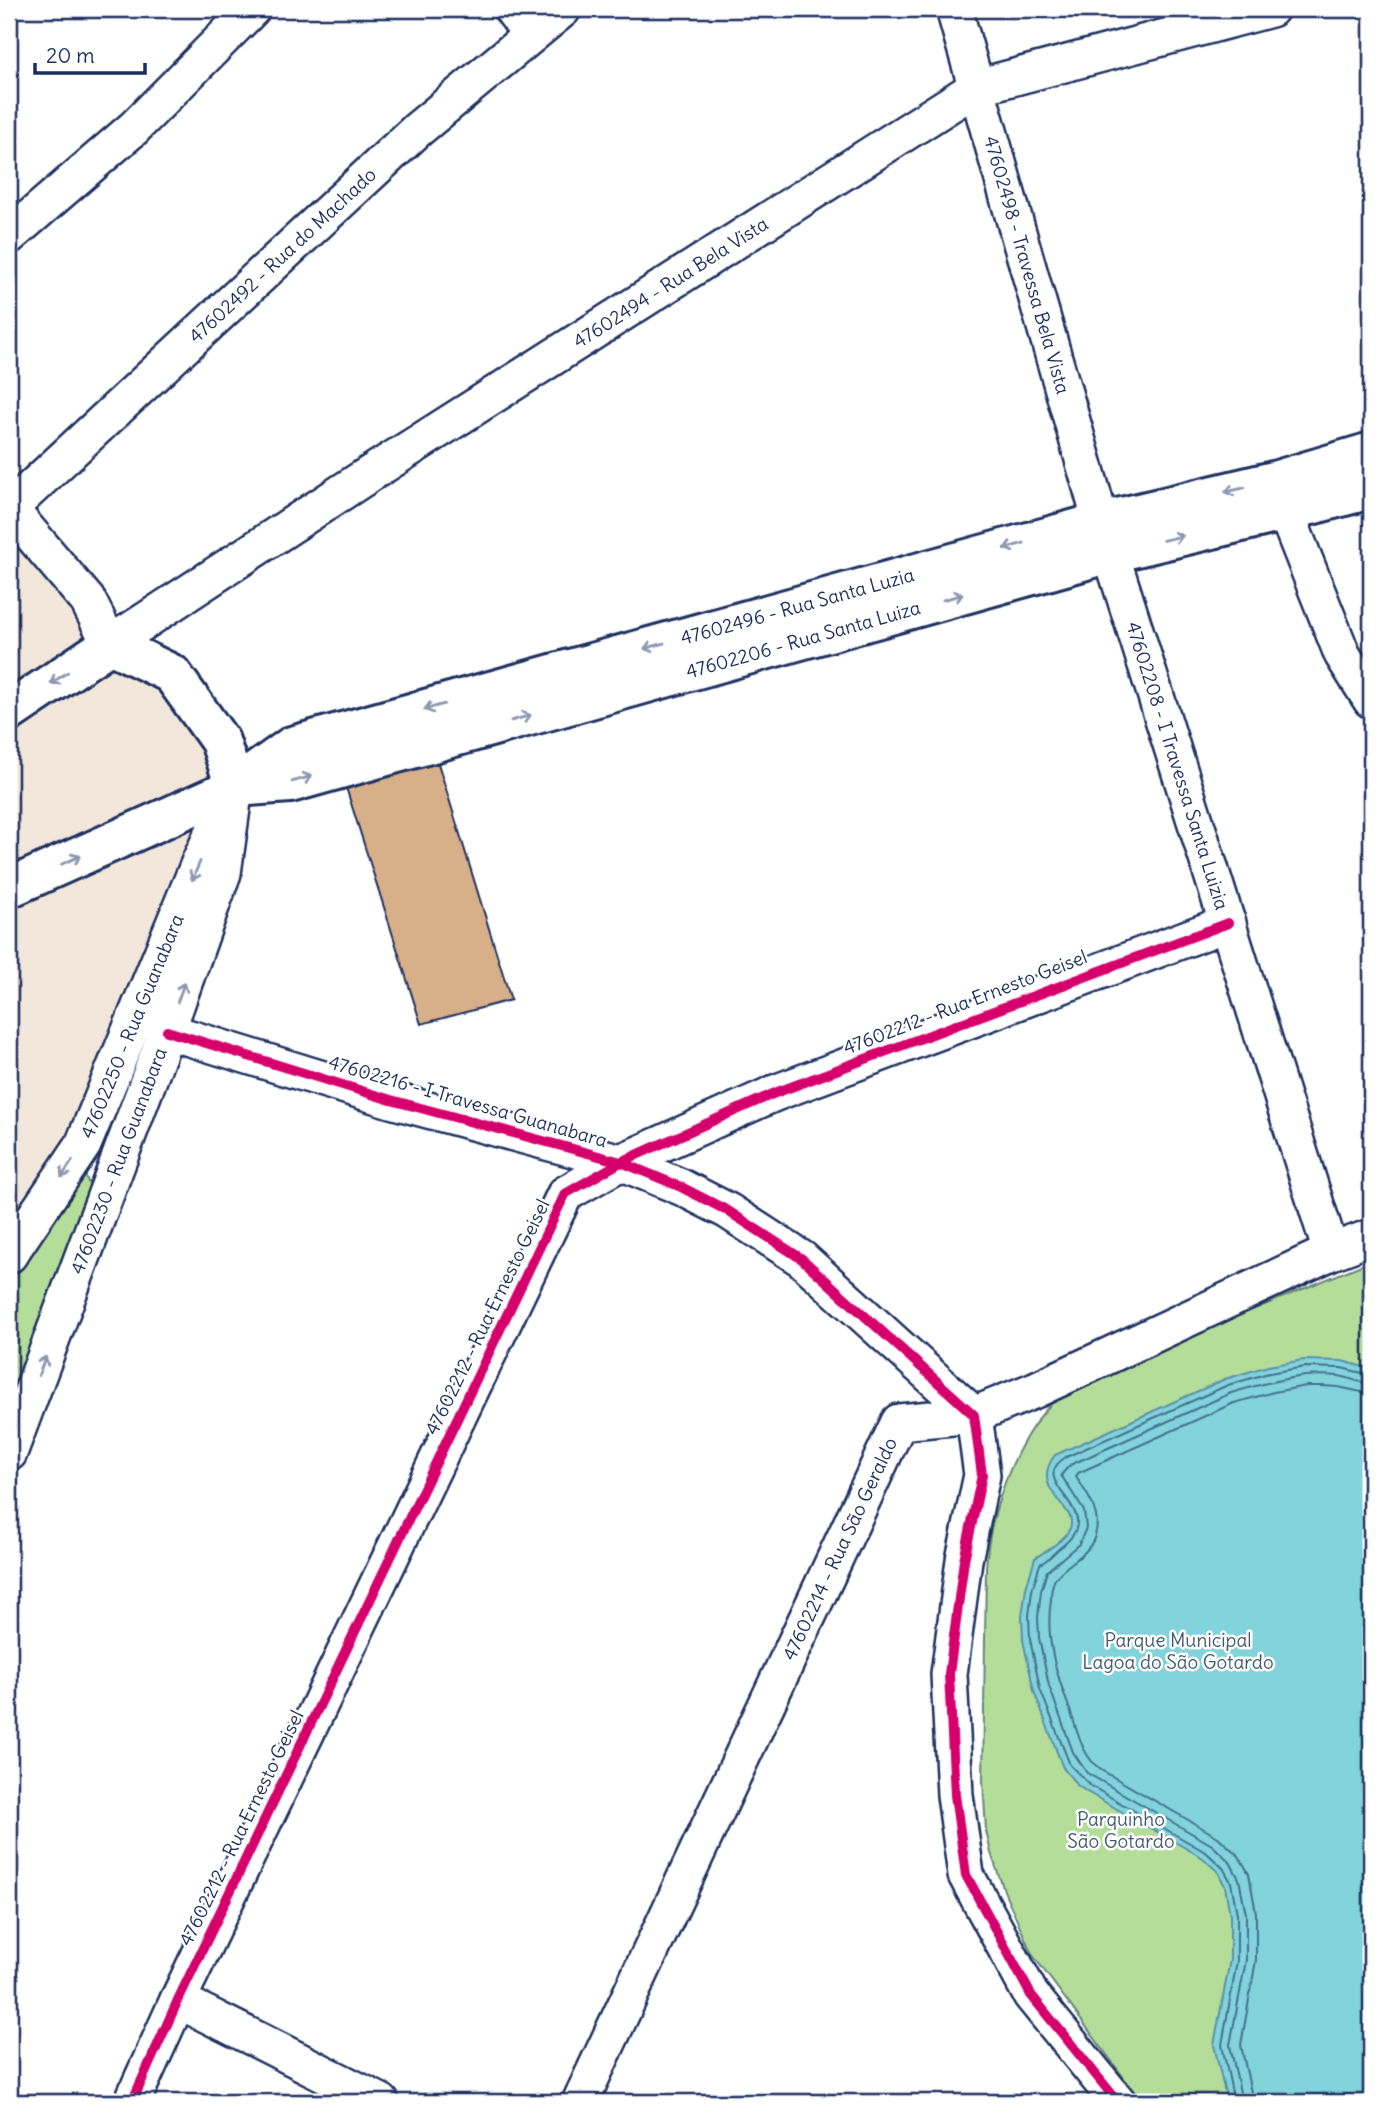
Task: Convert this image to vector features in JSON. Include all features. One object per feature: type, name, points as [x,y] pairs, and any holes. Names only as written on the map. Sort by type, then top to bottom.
[{"type":"street","points":[[9,236],[134,128],[252,9]]},
{"type":"street","name":"47602492 - Rua do Machado","points":[[9,509],[416,130],[563,9]]},
{"type":"street","name":"47602498 - Travessa Bela Vista","points":[[954,9],[1106,537]]},
{"type":"street","name":"47602494 - Rua Bela Vista","points":[[110,644],[365,477],[977,87],[1271,9]]},
{"type":"street","name":"47602496 - Rua Santa Luzia","points":[[9,887],[235,787],[292,746],[1106,537],[1280,496],[1371,452]]},
{"type":"street","points":[[1371,489],[1280,496],[1342,654],[1371,699]]},
{"type":"street","points":[[9,509],[88,601],[110,644]]},
{"type":"street","points":[[9,526],[74,608],[110,644],[172,674],[220,741],[235,787]]},
{"type":"street","name":"47602208 - I Travessa Santa Luizia","points":[[1106,537],[1331,1252]]},
{"type":"street","points":[[9,712],[110,644]]},
{"type":"street","name":"47602230 - Rua Guanabara","points":[[9,1453],[167,1031],[223,873],[235,787]]},
{"type":"street","name":"47602250 - Rua Guanabara","points":[[9,1255],[83,1145],[199,863],[235,787]]},
{"type":"street","name":"47602212 - Rua Ernesto Geisel","points":[[132,2102],[178,2000],[565,1194],[621,1162],[775,1093],[1228,923]]},
{"type":"street","name":"47602216 - I Travessa Guanabara","points":[[167,1031],[391,1100],[621,1162],[681,1187],[728,1211],[802,1259],[974,1415]]},
{"type":"street","name":"47602214 - Rua São Geraldo","points":[[580,2102],[899,1422],[974,1415],[1047,1384],[1331,1252],[1371,1237]]},
{"type":"street","points":[[974,1415],[982,1475],[964,1560],[949,1674],[955,1796],[966,1875],[1031,1995],[1118,2102]]},
{"type":"street","points":[[178,2000],[381,2102]]},
{"type":"lane","points":[[501,9],[524,40]]},
{"type":"shaded area","points":[[9,525],[172,674],[235,787],[83,1145],[9,1255]]},
{"type":"green space","points":[[84,1172],[90,1187],[9,1407],[9,1285]]},
{"type":"green space","name":"Parque Municipal Lagoa do São Gotardo","points":[[1371,1261],[1371,2102],[1142,2102],[1032,1954],[991,1853],[986,1831],[983,1781],[986,1568],[992,1525],[1015,1458],[1038,1419],[1062,1394],[1124,1362]]},
{"type":"water","name":"Parque Municipal Lagoa do São Gotardo","points":[[1304,1360],[1342,1361],[1371,1369],[1371,2102],[1227,2102],[1214,2045],[1230,1960],[1230,1915],[1225,1886],[1218,1872],[1203,1858],[1087,1792],[1077,1785],[1063,1768],[1034,1691],[1023,1640],[1022,1616],[1026,1588],[1035,1558],[1061,1540],[1071,1523],[1069,1515],[1047,1480],[1048,1468],[1055,1455],[1225,1379],[1268,1366]]},
{"type":"building","points":[[433,747],[511,1000],[421,1024],[343,778]]},
{"type":"cycle path","points":[[132,2102],[178,2000],[565,1194],[621,1162],[775,1093],[1228,923]]},
{"type":"cycle path","points":[[167,1031],[391,1100],[621,1162],[681,1187],[728,1211],[802,1259],[974,1415],[982,1475],[964,1560],[949,1674],[955,1795],[966,1875],[1031,1995],[1118,2102]]},
{"type":"park label","name":"Parquinho São Gotardo","points":[[1121,1830]]}]
